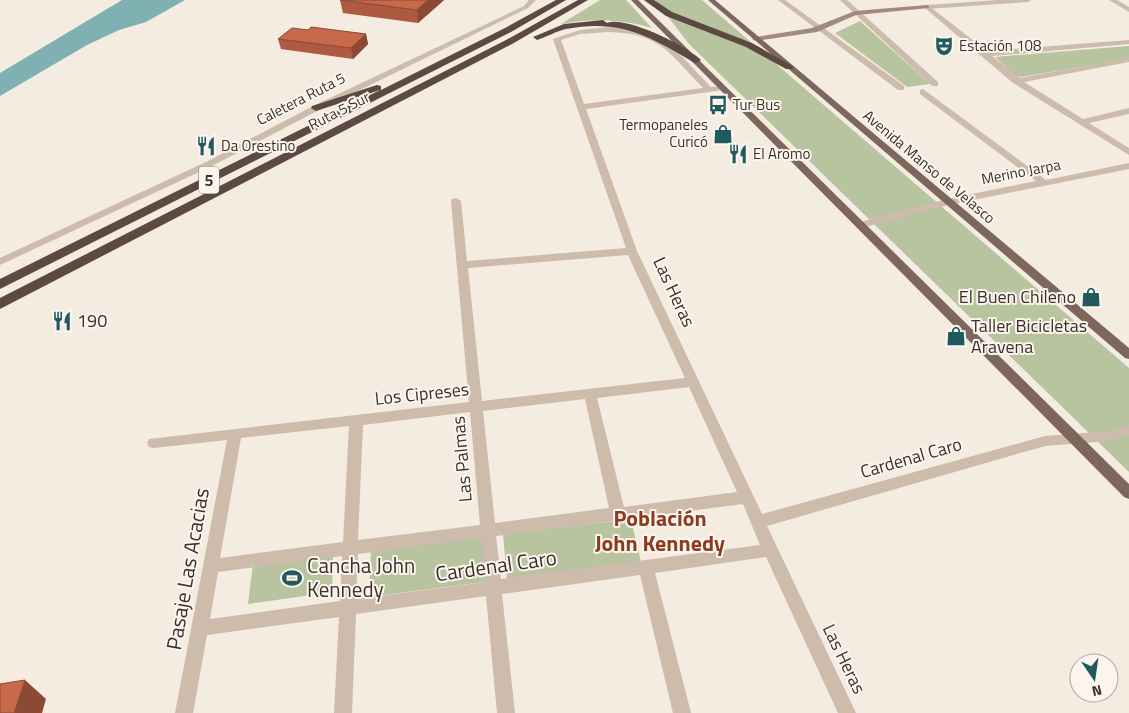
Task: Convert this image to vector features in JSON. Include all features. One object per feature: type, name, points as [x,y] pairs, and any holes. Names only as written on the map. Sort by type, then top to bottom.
[{"type":"highway","name":"Ruta 5 Sur","points":[[0,285],[419,75],[562,0]]},
{"type":"highway","name":"Ruta 5 Sur","points":[[0,304],[526,34],[584,0]]},
{"type":"highway","points":[[648,0],[658,8],[676,17],[740,41],[789,67]]},
{"type":"highway","points":[[377,110],[478,68],[549,32],[575,25],[607,23],[633,27],[654,34],[696,60]]},
{"type":"highway","points":[[740,41],[756,39]]},
{"type":"highway","points":[[316,108],[419,75]]},
{"type":"main road","points":[[634,0],[1129,493]]},
{"type":"main road","name":"Avenida Manso de Velasco","points":[[711,0],[1129,355]]},
{"type":"main road","points":[[919,0],[927,7]]},
{"type":"main road","points":[[756,39],[818,29],[855,13],[927,7]]},
{"type":"street","name":"Caletera Ruta 5","points":[[0,262],[194,171],[316,108],[526,7],[533,0]]},
{"type":"street","points":[[781,0],[818,29],[901,88]]},
{"type":"street","points":[[843,0],[855,13],[936,84]]},
{"type":"street","points":[[927,7],[1028,0]]},
{"type":"street","points":[[1112,0],[1129,10]]},
{"type":"street","points":[[927,7],[1016,81],[1129,152]]},
{"type":"street","name":"Las Heras","points":[[708,89],[661,42],[644,34],[608,30],[568,34],[556,39],[632,250],[847,713]]},
{"type":"street","points":[[983,54],[1129,42]]},
{"type":"street","points":[[1016,81],[1129,60]]},
{"type":"street","points":[[581,107],[724,88]]},
{"type":"street","points":[[923,92],[1044,182]]},
{"type":"street","points":[[1081,122],[1129,111]]},
{"type":"street","name":"Merino Jarpa","points":[[861,225],[947,202],[1129,166]]},
{"type":"street","name":"Las Palmas","points":[[456,201],[506,713]]},
{"type":"street","points":[[463,266],[632,250]]},
{"type":"street","name":"Los Cipreses","points":[[154,443],[694,382]]},
{"type":"street","points":[[590,394],[618,514]]},
{"type":"street","points":[[343,713],[356,420]]},
{"type":"street","name":"Cardenal Caro","points":[[757,522],[1045,441],[1110,436],[1129,430]]},
{"type":"street","name":"Pasaje Las Acacias","points":[[184,713],[235,434]]},
{"type":"street","name":"Cardenal Caro","points":[[210,566],[747,497]]},
{"type":"street","name":"Cardenal Caro","points":[[199,628],[770,550]]},
{"type":"street","points":[[646,567],[682,713]]},
{"type":"green space","points":[[600,0],[626,0],[652,28],[606,20],[561,24]]},
{"type":"green space","points":[[655,0],[702,0],[1129,368],[1129,472],[689,44]]},
{"type":"green space","points":[[860,21],[930,84],[907,87],[835,33]]},
{"type":"green space","points":[[1129,46],[1129,59],[1021,77],[1016,76],[995,57]]},
{"type":"green space","points":[[631,519],[641,562],[507,580],[503,534]]},
{"type":"green space","points":[[487,536],[491,581],[369,597],[371,550]]},
{"type":"green space","name":"Cancha John Kennedy","points":[[333,554],[332,592],[248,604],[253,564]]},
{"type":"water","points":[[122,0],[185,0],[146,22],[119,30],[87,45],[0,96],[0,73]]},
{"type":"building","points":[[340,0],[428,0],[417,10]]},
{"type":"building","points":[[311,27],[366,34],[351,48],[278,39],[292,28],[308,30]]},
{"type":"building","points":[[25,680],[14,713],[0,713],[0,684]]},
{"type":"place","name":"Estación 108","points":[[944,46]]},
{"type":"place","name":"Tur Bus","points":[[718,105]]},
{"type":"place","name":"Termopaneles Curicó","points":[[723,134]]},
{"type":"place","name":"Da Orestino","points":[[206,146]]},
{"type":"place","name":"El Aromo","points":[[738,154]]},
{"type":"place","name":"El Buen Chileno","points":[[1091,297]]},
{"type":"place","name":"190","points":[[62,321]]},
{"type":"place","name":"Taller Bicicletas Aravena","points":[[956,336]]},
{"type":"place","name":"Cancha John Kennedy","points":[[292,578]]},
{"type":"district","name":"Población John Kennedy","points":[[660,530]]}]
